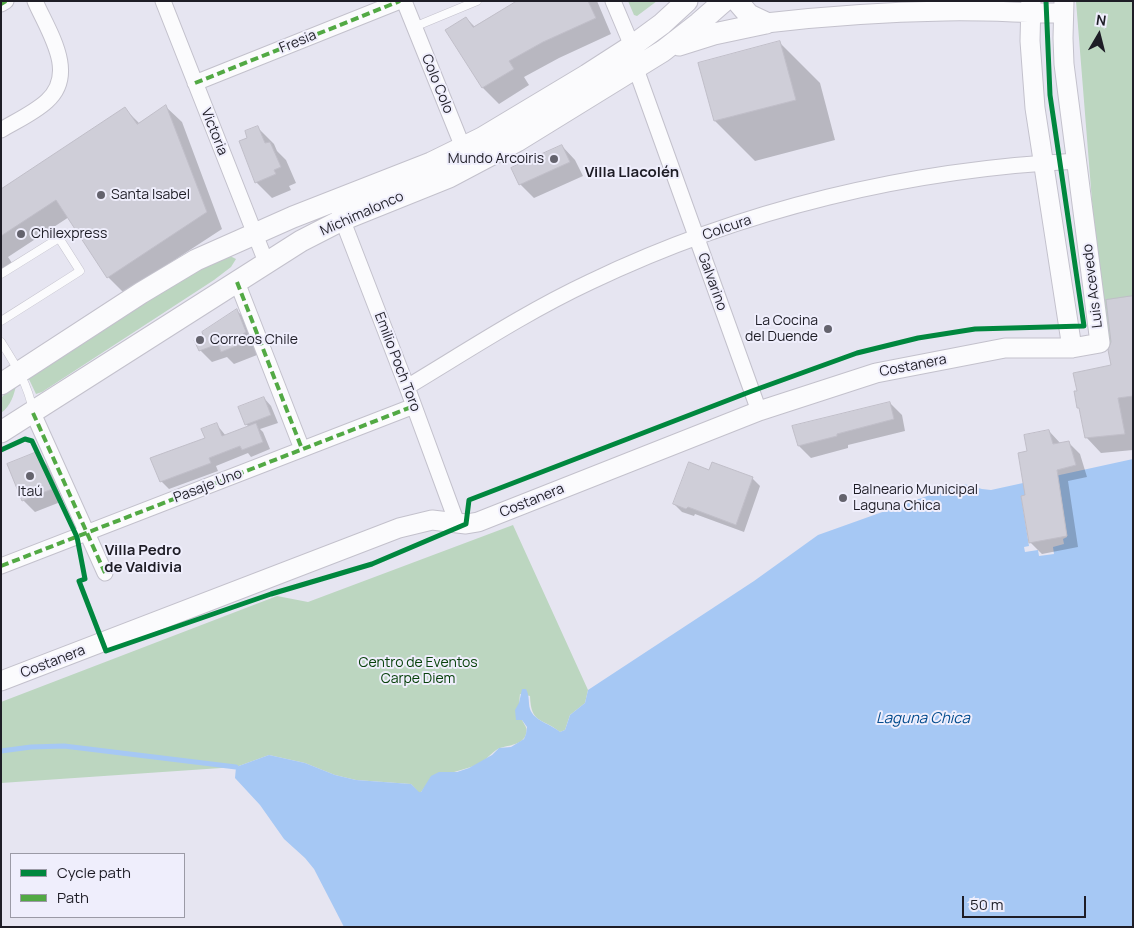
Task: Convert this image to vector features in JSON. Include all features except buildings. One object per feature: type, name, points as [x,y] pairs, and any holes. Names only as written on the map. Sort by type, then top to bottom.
[{"type":"main road","name":"Michimalonco","points":[[1,384],[178,270],[214,250],[254,233],[339,211],[442,180],[467,157],[632,46],[687,1]]},
{"type":"main road","name":"Michimalonco","points":[[467,157],[517,141],[636,69],[663,51],[724,1]]},
{"type":"main road","points":[[737,1],[749,15],[766,23]]},
{"type":"main road","points":[[663,51],[714,34],[766,23]]},
{"type":"main road","name":"Michimalonco","points":[[1,432],[301,241],[339,211]]},
{"type":"street","points":[[1,4],[6,1]]},
{"type":"street","points":[[1,130],[46,102],[59,83],[61,73],[59,54],[35,1]]},
{"type":"street","name":"Victoria","points":[[163,1],[266,262]]},
{"type":"street","name":"Fresia","points":[[195,83],[402,1]]},
{"type":"street","name":"Colo Colo","points":[[402,1],[467,157]]},
{"type":"street","points":[[613,1],[632,46]]},
{"type":"street","points":[[1031,7],[1033,82],[1043,163],[1072,348]]},
{"type":"street","points":[[766,23],[840,15],[1064,7]]},
{"type":"street","name":"Luis Acevedo","points":[[1064,7],[1064,64],[1078,160],[1100,343],[1072,348]]},
{"type":"street","name":"Galvarino","points":[[636,69],[759,411]]},
{"type":"street","name":"Colcura","points":[[407,387],[543,305],[624,266],[696,238],[794,206],[851,192],[936,175],[986,168],[1078,160]]},
{"type":"street","name":"Emilio Poch Toro","points":[[339,211],[457,523]]},
{"type":"street","points":[[237,282],[302,449]]},
{"type":"street","name":"Costanera","points":[[1,682],[399,528],[432,520],[457,523],[478,522],[759,411],[876,373],[1005,348],[1072,348]]},
{"type":"street","name":"Pasaje Uno","points":[[1,566],[414,406]]},
{"type":"street","points":[[33,412],[105,573]]},
{"type":"lane","points":[[414,27],[478,1]]},
{"type":"lane","points":[[1,274],[59,238],[80,270],[1,321]]},
{"type":"lane","points":[[1,342],[20,372],[33,412]]},
{"type":"green space","points":[[628,1],[657,1],[637,16],[634,15]]},
{"type":"green space","points":[[1076,1],[1133,1],[1133,392],[1111,365],[1100,301]]},
{"type":"green space","points":[[228,255],[236,259],[231,267],[214,280],[42,392],[36,394],[27,375],[191,270]]},
{"type":"green space","points":[[17,382],[12,400],[1,413],[1,398]]},
{"type":"green space","name":"Centro de Eventos Carpe Diem","points":[[513,525],[588,690],[585,703],[570,715],[565,730],[560,732],[538,719],[532,711],[530,696],[520,694],[520,714],[527,730],[522,740],[498,749],[474,766],[434,780],[419,793],[411,784],[356,780],[335,775],[305,763],[269,755],[236,767],[1,783],[1,702],[277,596],[308,602]]},
{"type":"water","name":"Laguna Chica","points":[[1133,459],[1133,927],[344,927],[314,869],[284,839],[260,805],[235,778],[236,767],[269,755],[305,763],[335,775],[356,780],[411,784],[421,792],[431,776],[439,772],[457,772],[469,768],[492,755],[499,748],[511,747],[524,739],[527,727],[522,720],[516,720],[515,710],[519,703],[522,689],[526,689],[530,709],[535,717],[560,732],[565,730],[570,715],[585,703],[588,690],[754,581],[818,535],[964,484],[991,490]]},
{"type":"pier","points":[[1060,490],[1067,537],[1063,539],[1064,544],[1053,547],[1054,554],[1039,556],[1038,550],[1025,552],[1024,547],[1029,546],[1021,496]]},
{"type":"waterway","points":[[1,751],[31,747],[64,746],[236,767]]},
{"type":"marked path","points":[[1,4],[6,1]]},
{"type":"marked path","points":[[195,83],[400,1]]},
{"type":"marked path","points":[[237,282],[302,449]]},
{"type":"marked path","points":[[1,566],[414,406]]},
{"type":"marked path","points":[[33,413],[105,573]]},
{"type":"cycle path","points":[[1,450],[25,439],[32,441],[77,537],[85,579],[79,581],[106,651],[271,594],[372,564],[466,524],[469,500],[752,391],[857,353],[918,338],[975,329],[1084,326],[1050,95],[1046,1]]},
{"type":"place","name":"Mundo Arcoiris","points":[[554,159]]},
{"type":"place","name":"Santa Isabel","points":[[101,195]]},
{"type":"place","name":"Chilexpress","points":[[21,234]]},
{"type":"place","name":"La Cocina del Duende","points":[[828,329]]},
{"type":"place","name":"Correos Chile","points":[[200,340]]},
{"type":"place","name":"Itaú","points":[[30,476]]},
{"type":"place","name":"Balneario Municipal Laguna Chica","points":[[843,498]]},
{"type":"district","name":"Villa Llacolén","points":[[632,173]]},
{"type":"district","name":"Villa Pedro de Valdivia","points":[[143,560]]}]
